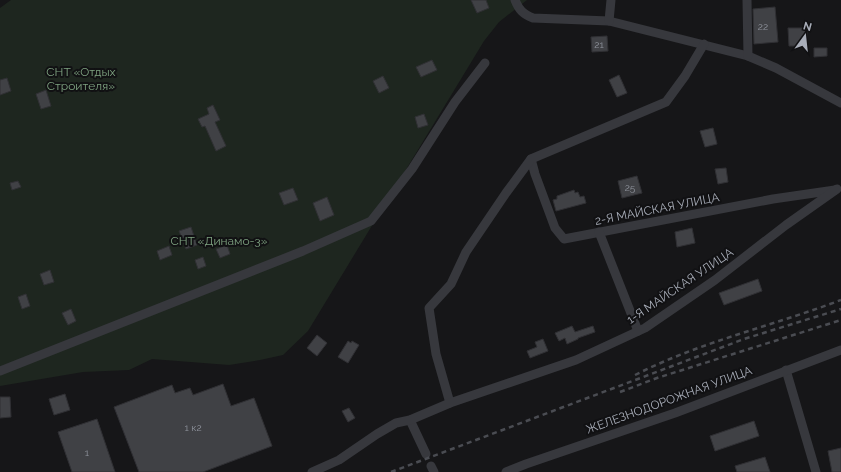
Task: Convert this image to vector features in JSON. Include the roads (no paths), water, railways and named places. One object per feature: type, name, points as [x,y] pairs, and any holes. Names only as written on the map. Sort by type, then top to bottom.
[{"type":"street","points":[[515,0],[524,14],[533,18],[609,21],[748,56],[776,68],[841,104]]},
{"type":"street","points":[[609,21],[611,0]]},
{"type":"street","points":[[747,0],[748,56]]},
{"type":"street","points":[[450,403],[436,354],[429,308],[451,284],[466,252],[506,193],[531,159],[666,102],[685,76],[704,44]]},
{"type":"street","points":[[0,371],[303,251],[371,221],[412,169],[454,102],[485,64]]},
{"type":"street","name":"2-Я МАЙСКАЯ УЛИЦА","points":[[531,159],[555,228],[564,239],[773,199],[839,189]]},
{"type":"street","name":"1-Я МАЙСКАЯ УЛИЦА","points":[[312,472],[339,460],[396,423],[410,420],[450,403],[576,360],[638,331],[715,280],[786,225],[839,189]]},
{"type":"street","points":[[599,232],[638,331]]},
{"type":"street","name":"ЖЕЛЕЗНОДОРОЖНАЯ УЛИЦА","points":[[506,472],[527,468],[841,350]]},
{"type":"street","points":[[786,370],[816,472]]},
{"type":"street","points":[[410,420],[426,454]]},
{"type":"railway","points":[[635,375],[685,353],[841,300]]},
{"type":"railway","points":[[391,472],[744,339],[841,309]]},
{"type":"railway","points":[[620,392],[657,378],[841,320]]},
{"type":"park label","name":"СНТ «Отдых Строителя»","points":[[81,79]]},
{"type":"park label","name":"СНТ «Динамо-3»","points":[[219,241]]}]
